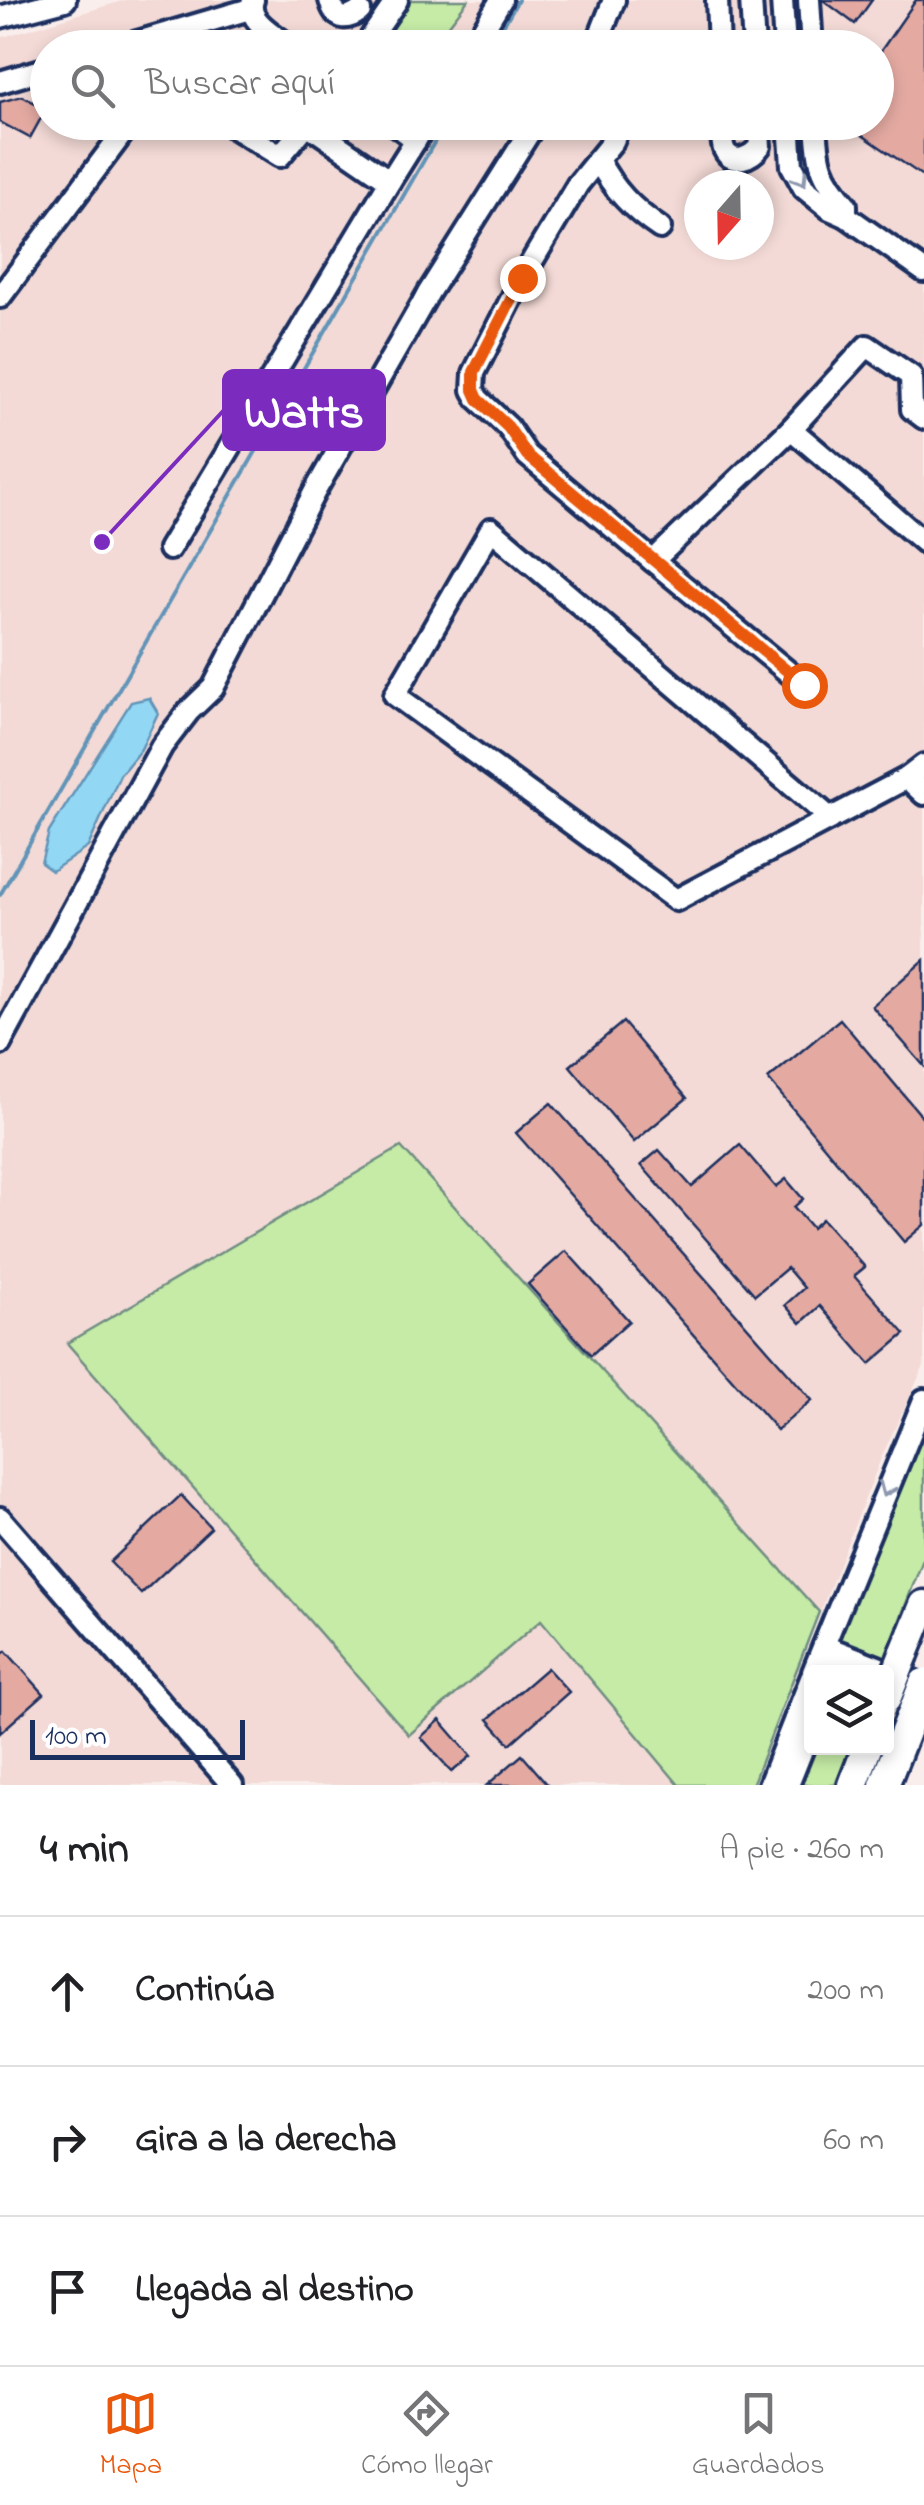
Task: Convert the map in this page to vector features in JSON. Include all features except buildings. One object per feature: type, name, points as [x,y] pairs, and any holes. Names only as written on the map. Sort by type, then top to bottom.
[{"type":"highway","points":[[894,1677],[924,1605]]},
{"type":"highway","points":[[884,1785],[918,1710],[924,1684]]},
{"type":"highway","points":[[852,1785],[864,1755]]},
{"type":"street","points":[[0,18],[62,0]]},
{"type":"street","points":[[330,0],[335,14],[342,18],[360,11]]},
{"type":"street","points":[[376,30],[397,0]]},
{"type":"street","points":[[483,30],[501,0]]},
{"type":"street","points":[[603,30],[614,0]]},
{"type":"street","points":[[717,0],[718,30]]},
{"type":"street","points":[[751,0],[753,30]]},
{"type":"street","points":[[782,0],[783,30]]},
{"type":"street","points":[[809,0],[811,30]]},
{"type":"street","points":[[172,30],[252,4],[252,17],[269,30]]},
{"type":"street","points":[[0,82],[30,73]]},
{"type":"street","points":[[0,298],[118,140]]},
{"type":"street","points":[[254,140],[280,156],[293,140]]},
{"type":"street","points":[[331,140],[390,181]]},
{"type":"street","points":[[169,549],[417,140]]},
{"type":"street","points":[[0,1044],[162,746],[213,688],[324,474],[525,140]]},
{"type":"street","points":[[613,140],[578,184],[522,278],[474,372],[474,390],[527,455],[804,685]]},
{"type":"street","points":[[723,140],[730,156],[740,159],[751,156],[760,146],[760,140]]},
{"type":"street","points":[[790,140],[797,178],[816,198],[924,270]]},
{"type":"street","points":[[818,140],[821,169],[826,182],[846,205],[846,216]]},
{"type":"street","points":[[598,160],[614,188],[635,212],[660,228]]},
{"type":"street","points":[[653,561],[790,429],[867,346],[911,376],[912,409],[924,418]]},
{"type":"street","points":[[790,429],[924,542]]},
{"type":"street","points":[[830,818],[491,529],[395,695],[676,900],[830,818],[915,771],[924,794]]},
{"type":"street","points":[[825,1665],[924,1400]]},
{"type":"street","points":[[0,1518],[232,1785]]},
{"type":"street","points":[[894,1679],[924,1684]]},
{"type":"street","points":[[894,1699],[918,1710]]},
{"type":"street","points":[[769,1785],[804,1710]]},
{"type":"street","points":[[788,1785],[804,1744]]},
{"type":"shaded area","points":[[125,0],[924,0],[924,1366],[882,1456],[752,1785],[0,1785],[0,38]]},
{"type":"green space","points":[[410,0],[468,0],[445,30],[388,30]]},
{"type":"green space","points":[[401,1147],[819,1612],[752,1785],[679,1785],[541,1620],[409,1735],[67,1343]]},
{"type":"green space","points":[[924,1419],[924,1557],[884,1661],[839,1643],[836,1636]]},
{"type":"green space","points":[[810,1755],[847,1755],[835,1785],[798,1785]]},
{"type":"water","points":[[149,698],[158,713],[141,749],[120,775],[88,847],[52,871],[41,863],[49,832],[131,702]]},
{"type":"waterway","points":[[500,30],[518,0]]},
{"type":"waterway","points":[[0,895],[436,140]]},
{"type":"place","name":"Watts","points":[[102,542]]},
{"type":"route","points":[[522,278],[474,372],[478,399],[508,427],[527,455],[804,685]]}]
